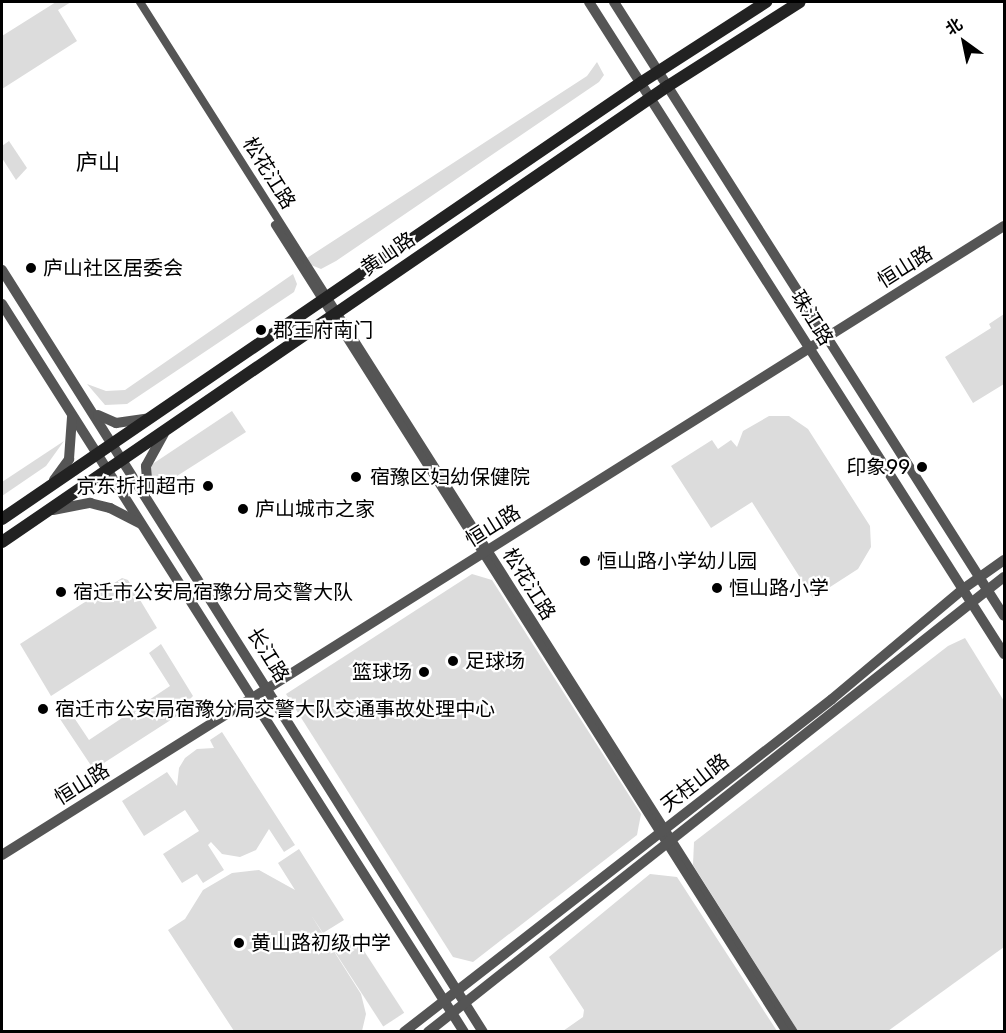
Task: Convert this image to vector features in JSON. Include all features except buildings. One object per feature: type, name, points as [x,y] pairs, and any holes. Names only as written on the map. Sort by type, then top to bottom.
[{"type":"main road","name":"黄山路","points":[[2,519],[658,71],[766,2]]},
{"type":"main road","name":"黄山路","points":[[2,542],[668,86],[800,2]]},
{"type":"street","name":"松花江路","points":[[134,2],[326,299]]},
{"type":"street","name":"松花江路","points":[[140,2],[666,836],[794,1032]]},
{"type":"street","name":"珠江路","points":[[589,2],[652,97],[1005,654]]},
{"type":"street","name":"珠江路","points":[[614,2],[1005,616]]},
{"type":"street","name":"恒山路","points":[[2,855],[269,691],[812,351],[1005,226]]},
{"type":"street","name":"恒山路","points":[[829,340],[1005,233]]},
{"type":"street","name":"长江路","points":[[2,270],[114,443],[483,1032]]},
{"type":"street","name":"长江路","points":[[2,304],[464,1032]]},
{"type":"street","points":[[91,408],[100,417],[116,423],[137,422],[154,416]]},
{"type":"street","points":[[47,488],[69,459],[72,414]]},
{"type":"street","points":[[154,507],[144,471],[150,455],[169,428]]},
{"type":"street","points":[[870,442],[886,431]]},
{"type":"street","points":[[42,515],[69,505],[90,502],[110,508],[142,525]]},
{"type":"street","name":"天柱山路","points":[[428,1032],[963,589],[1005,560]]},
{"type":"street","name":"天柱山路","points":[[404,1032],[666,836],[987,588],[1005,577]]},
{"type":"street","name":"恒山路","points":[[2,861],[254,700]]},
{"type":"street","name":"松花江路","points":[[666,836],[786,1032]]},
{"type":"shaded area","points":[[56,2],[71,2],[58,10],[77,41],[2,89],[2,36]]},
{"type":"shaded area","points":[[597,62],[604,75],[599,82],[336,261],[321,269],[311,265],[307,258],[587,76]]},
{"type":"shaded area","points":[[9,141],[27,168],[16,180],[2,158],[2,146]]},
{"type":"shaded area","points":[[293,274],[297,284],[294,292],[127,404],[105,405],[87,384],[106,391],[125,390]]},
{"type":"shaded area","points":[[1004,314],[1004,384],[973,403],[945,357],[991,328],[989,324]]},
{"type":"shaded area","points":[[232,411],[246,432],[155,490],[149,481],[148,467]]},
{"type":"shaded area","points":[[769,416],[789,416],[808,429],[870,526],[871,547],[858,569],[813,598],[752,502],[711,528],[671,466],[712,440],[718,449],[731,440],[737,447],[743,431]]},
{"type":"shaded area","points":[[64,441],[46,466],[2,496],[2,482]]},
{"type":"shaded area","points":[[472,574],[492,580],[641,814],[637,835],[473,962],[453,957],[286,694]]},
{"type":"shaded area","points":[[122,578],[128,580],[157,628],[51,696],[20,644]]},
{"type":"shaded area","points":[[965,638],[1004,701],[1004,947],[888,1031],[798,1031],[693,865],[694,842],[948,646]]},
{"type":"shaded area","points":[[161,644],[193,696],[190,699],[194,705],[96,768],[92,767],[56,713],[67,707],[89,740],[170,686],[149,653]]},
{"type":"shaded area","points":[[222,732],[295,845],[284,852],[269,829],[256,850],[240,857],[222,854],[211,842],[208,845],[224,870],[203,883],[197,874],[182,883],[163,854],[199,831],[185,810],[144,836],[122,801],[167,772],[177,786],[179,768],[185,758],[197,749],[214,748],[210,740]]},
{"type":"shaded area","points":[[299,849],[344,920],[323,933],[311,915],[361,994],[366,1014],[362,1031],[234,1031],[168,930],[185,919],[203,890],[232,873],[259,870],[295,890],[278,863]]},
{"type":"shaded area","points":[[650,874],[677,877],[777,1031],[563,1031],[583,1017],[584,1010],[549,957]]},
{"type":"shaded area","points":[[353,934],[404,1013],[383,1026],[332,948]]},
{"type":"place","name":"庐山社区居委会","points":[[31,268]]},
{"type":"place","name":"郡王府南门","points":[[261,330]]},
{"type":"place","name":"印象99","points":[[922,467]]},
{"type":"place","name":"宿豫区妇幼保健院","points":[[356,477]]},
{"type":"place","name":"京东折扣超市","points":[[208,486]]},
{"type":"place","name":"庐山城市之家","points":[[243,509]]},
{"type":"place","name":"恒山路小学幼儿园","points":[[585,561]]},
{"type":"place","name":"恒山路小学","points":[[717,588]]},
{"type":"place","name":"宿迁市公安局宿豫分局交警大队","points":[[61,592]]},
{"type":"place","name":"足球场","points":[[453,661]]},
{"type":"place","name":"篮球场","points":[[424,672]]},
{"type":"place","name":"宿迁市公安局宿豫分局交警大队交通事故处理中心","points":[[43,709]]},
{"type":"place","name":"黄山路初级中学","points":[[239,943]]},
{"type":"district","name":"庐山","points":[[98,163]]}]
